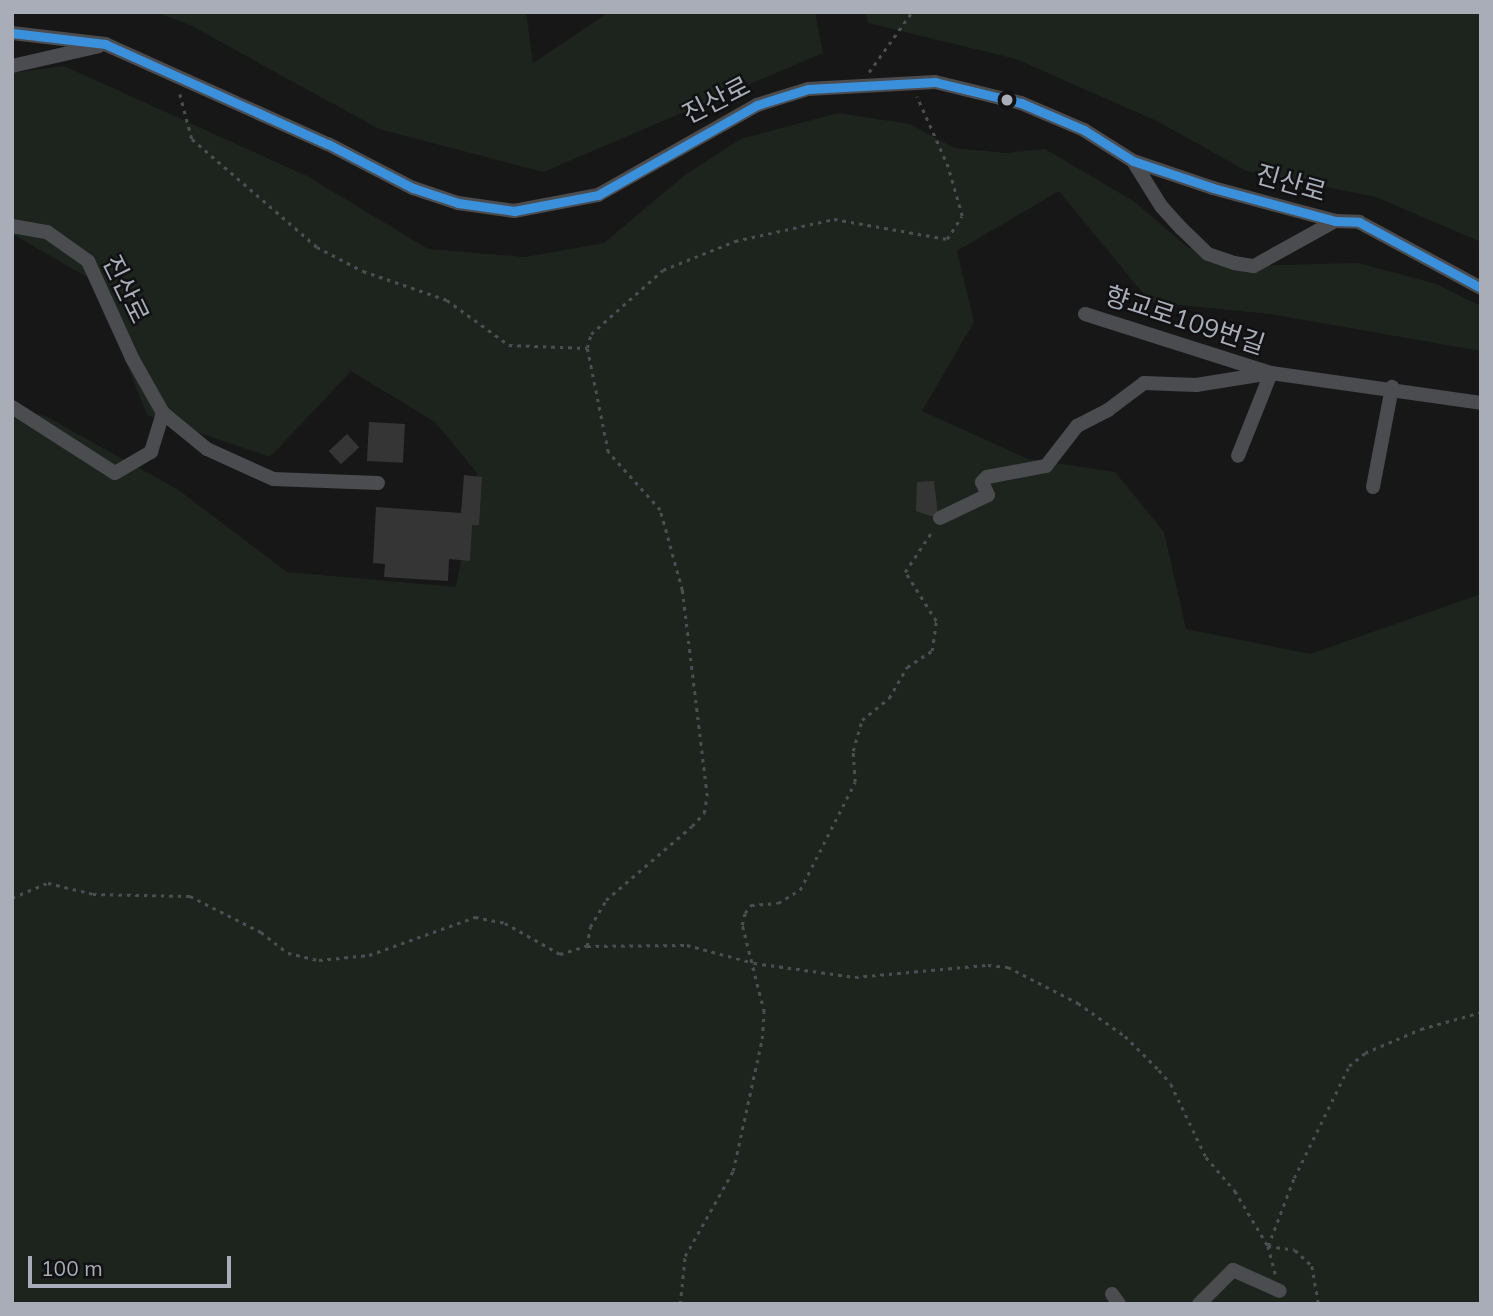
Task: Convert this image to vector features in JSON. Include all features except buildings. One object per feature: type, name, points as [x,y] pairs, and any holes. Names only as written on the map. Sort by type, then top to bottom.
[{"type":"street","name":"진산로","points":[[12,33],[105,44],[413,188],[458,202],[514,211],[597,195],[757,105],[808,89],[935,82],[1021,103],[1084,130],[1133,161],[1335,221],[1359,222],[1383,231],[1481,288]]},
{"type":"street","points":[[12,66],[105,44]]},
{"type":"street","points":[[1133,161],[1161,206],[1181,228],[1208,254],[1234,262],[1254,265],[1335,221]]},
{"type":"street","name":"진산로","points":[[12,226],[47,232],[88,261],[132,358],[163,413],[207,449],[273,479],[378,483]]},
{"type":"street","name":"향교로109번길","points":[[1085,314],[1271,373],[1391,387],[1481,403]]},
{"type":"street","name":"향교로109번길","points":[[940,518],[988,495],[982,482],[987,477],[1046,466],[1077,426],[1108,410],[1144,383],[1196,385],[1271,373]]},
{"type":"street","name":"향교로109번길","points":[[1238,456],[1271,373]]},
{"type":"street","points":[[1373,487],[1391,387]]},
{"type":"street","points":[[12,407],[115,473],[151,452],[163,413]]},
{"type":"street","points":[[1199,1304],[1233,1270],[1280,1291]]},
{"type":"path","points":[[862,84],[912,12]]},
{"type":"path","points":[[175,76],[192,139],[317,247],[363,271],[447,300],[509,345],[587,348]]},
{"type":"path","points":[[587,946],[590,927],[606,900],[692,826],[704,813],[707,796],[682,590],[660,510],[608,452],[587,348],[591,334],[663,270],[735,241],[834,219],[934,240],[954,233],[962,216],[954,187],[911,83]]},
{"type":"path","points":[[680,1304],[685,1256],[728,1187],[747,1116],[764,1021],[754,963],[742,925],[745,913],[751,905],[778,903],[800,890],[855,782],[853,751],[862,720],[889,698],[907,667],[932,651],[936,621],[905,572],[940,518]]},
{"type":"path","points":[[12,898],[48,883],[93,894],[190,896],[261,932],[288,953],[318,960],[369,955],[475,917],[505,923],[554,953],[587,946],[687,945],[754,963],[873,978],[988,965],[1033,976],[1125,1036],[1159,1070],[1171,1084],[1206,1157],[1235,1191],[1268,1246]]},
{"type":"path","points":[[1268,1246],[1294,1178],[1349,1066],[1365,1054],[1420,1029],[1481,1012]]},
{"type":"path","points":[[1268,1246],[1295,1250],[1311,1266],[1319,1304]]},
{"type":"shaded area","points":[[157,12],[526,12],[533,63],[609,12],[815,12],[823,53],[543,172],[379,129],[192,26]]},
{"type":"shaded area","points":[[865,12],[1481,12],[1481,242],[1376,197],[1246,171],[1159,122],[1016,59],[868,23]]},
{"type":"shaded area","points":[[64,66],[307,176],[428,249],[525,257],[604,243],[685,175],[741,139],[838,113],[910,124],[954,148],[1007,153],[1045,149],[1135,202],[1187,247],[1246,266],[1358,263],[1436,284],[1481,306],[1481,351],[1270,314],[1150,302],[1059,191],[957,251],[974,322],[922,411],[1028,459],[1115,472],[1164,532],[1186,629],[1310,654],[1481,594],[1481,1304],[12,1304],[12,406],[47,417],[177,489],[287,572],[456,587],[477,473],[435,422],[351,371],[270,457],[147,415],[94,281],[12,234],[12,73]]},
{"type":"transit line","points":[[12,33],[105,44],[328,144],[413,188],[458,203],[514,211],[598,195],[757,105],[808,89],[935,82],[1021,103],[1084,130],[1133,161],[1213,188],[1335,221],[1359,222],[1481,288]]}]
